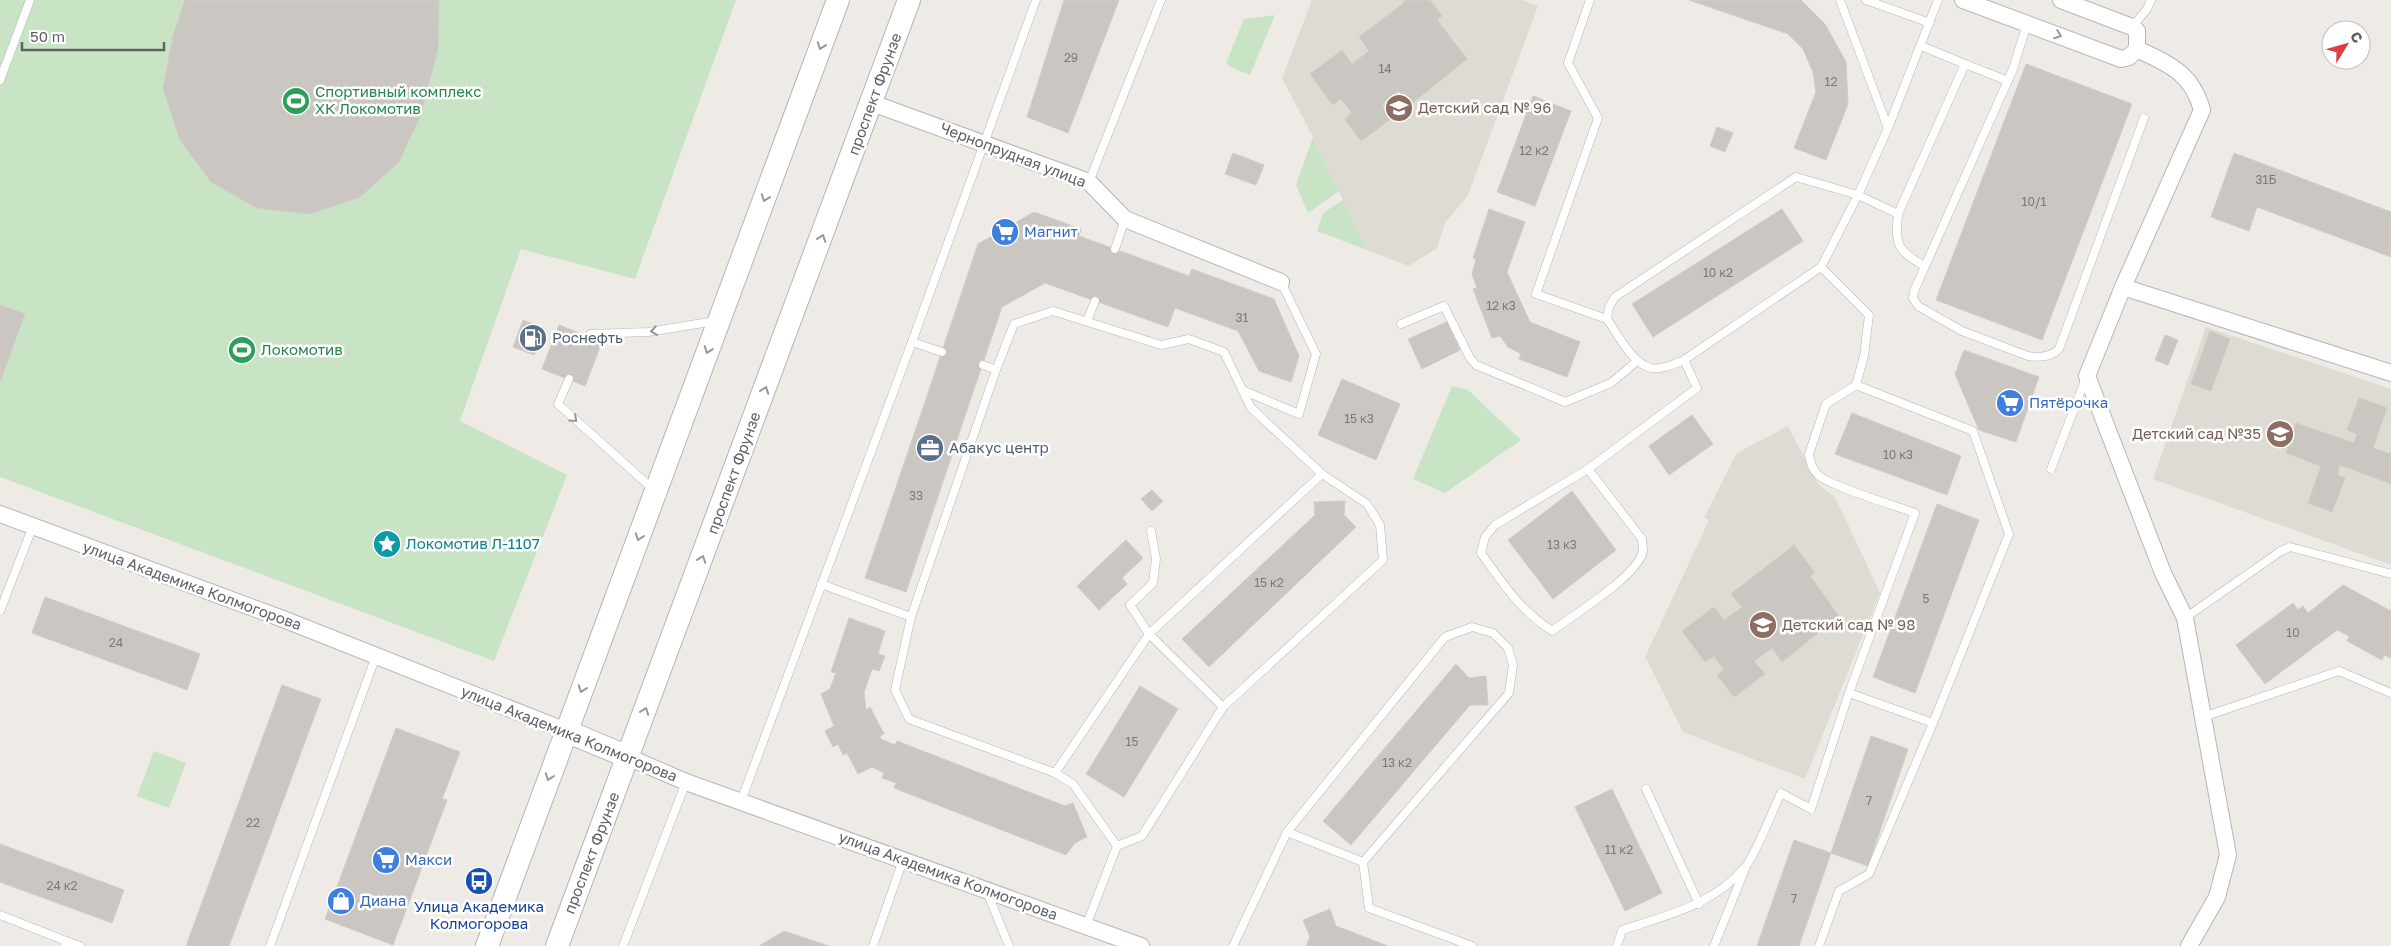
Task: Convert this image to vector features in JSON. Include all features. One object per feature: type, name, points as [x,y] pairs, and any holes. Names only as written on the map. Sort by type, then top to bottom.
[{"type":"main road","points":[[487,946],[838,0]]},
{"type":"main road","name":"проспект Фрунзе","points":[[557,946],[909,0]]},
{"type":"main road","name":"улица Академика Колмогорова","points":[[566,731],[628,757]]},
{"type":"street","points":[[1963,0],[2122,58],[2129,57],[2136,49],[2137,31],[2132,27],[2061,0]]},
{"type":"street","points":[[2136,49],[2174,67],[2193,86],[2202,110],[2123,287],[2087,376],[2162,572],[2185,618],[2228,855],[2217,897],[2189,946]]},
{"type":"street","name":"Чернопрудная улица","points":[[872,103],[1089,182],[1125,219],[1282,282]]},
{"type":"street","points":[[2123,287],[2391,374]]},
{"type":"street","name":"улица Академика Колмогорова","points":[[0,514],[283,619],[566,731]]},
{"type":"street","name":"улица Академика Колмогорова","points":[[628,757],[686,782],[1142,946]]},
{"type":"lane","points":[[0,80],[30,0]]},
{"type":"lane","points":[[741,801],[912,342],[1036,0]]},
{"type":"lane","points":[[1089,182],[1161,0]]},
{"type":"lane","points":[[1590,0],[1568,63],[1598,118],[1536,294],[1607,319],[1637,361],[1651,368],[1667,366],[1684,360],[1821,267],[1858,195],[1888,128],[1938,0]]},
{"type":"lane","points":[[1840,0],[1888,128]]},
{"type":"lane","points":[[1866,0],[1930,24]]},
{"type":"lane","points":[[2132,27],[2147,9],[2151,0]]},
{"type":"lane","points":[[2027,24],[2008,82],[1914,290],[1914,298],[1918,306],[1962,330],[2028,356],[2038,358],[2054,354],[2059,349],[2144,118]]},
{"type":"lane","points":[[1921,46],[2008,82]]},
{"type":"lane","points":[[1924,266],[1904,255],[1898,245],[1896,235],[1898,214],[1965,64]]},
{"type":"lane","points":[[1607,319],[1609,307],[1616,297],[1796,176],[1858,195],[1898,214]]},
{"type":"lane","points":[[1115,249],[1125,219]]},
{"type":"lane","points":[[1714,946],[1747,865],[1781,793],[1811,809],[1849,693],[1915,514],[1827,480],[1814,470],[1809,454],[1826,404],[1856,385],[1864,356],[1869,315],[1821,267]]},
{"type":"lane","points":[[1242,390],[1300,414],[1316,354],[1282,282]]},
{"type":"lane","points":[[1087,322],[1095,301]]},
{"type":"lane","points":[[1401,324],[1444,306],[1470,358],[1476,365],[1565,402],[1611,383],[1637,361]]},
{"type":"lane","points":[[1086,926],[1117,846],[1142,836],[1223,707],[1383,560],[1380,525],[1367,504],[1322,474],[1251,408],[1224,352],[1189,339],[1160,345],[1053,311],[1014,324],[996,370],[911,617],[895,690],[909,719],[1055,773],[1073,784],[1117,846]]},
{"type":"lane","points":[[589,336],[590,334],[648,332],[719,321]]},
{"type":"lane","points":[[912,342],[942,352]]},
{"type":"lane","points":[[1588,468],[1642,539],[1643,551],[1637,562],[1621,580],[1552,631],[1525,610],[1481,553],[1485,537],[1496,525],[1588,468],[1697,388],[1684,360]]},
{"type":"lane","points":[[983,365],[996,370]]},
{"type":"lane","points":[[2051,469],[2087,376]]},
{"type":"lane","points":[[570,379],[558,404],[656,491]]},
{"type":"lane","points":[[1819,946],[1839,891],[1869,874],[1934,723],[2009,534],[1973,431],[1856,385]]},
{"type":"lane","points":[[1055,773],[1150,634],[1322,474]]},
{"type":"lane","points":[[0,611],[33,526]]},
{"type":"lane","points":[[1151,531],[1156,559],[1153,583],[1130,605],[1150,634],[1223,707]]},
{"type":"lane","points":[[2185,618],[2281,551],[2290,547],[2391,574]]},
{"type":"lane","points":[[821,584],[911,617]]},
{"type":"lane","points":[[1233,946],[1287,832],[1445,637],[1472,627],[1493,633],[1508,648],[1513,665],[1509,693],[1363,862],[1369,908],[1472,946]]},
{"type":"lane","points":[[270,946],[376,656]]},
{"type":"lane","points":[[2202,717],[2339,671],[2391,693]]},
{"type":"lane","points":[[1849,693],[1934,723]]},
{"type":"lane","points":[[623,946],[686,782]]},
{"type":"lane","points":[[1646,789],[1700,904]]},
{"type":"lane","points":[[1287,832],[1363,862]]},
{"type":"lane","points":[[873,946],[903,860]]},
{"type":"lane","points":[[1617,946],[1622,930],[1700,904],[1726,886],[1747,865]]},
{"type":"lane","points":[[986,890],[1009,946]]},
{"type":"lane","points":[[0,915],[66,944],[80,946]]},
{"type":"shaded area","name":"Детский сад № 96","points":[[1312,0],[1523,0],[1538,6],[1468,195],[1445,223],[1437,248],[1409,266],[1367,250],[1313,137],[1282,78]]},
{"type":"shaded area","name":"Детский сад №35","points":[[2206,327],[2391,389],[2391,565],[2153,479]]},
{"type":"shaded area","name":"Детский сад № 98","points":[[1788,426],[1819,485],[1835,497],[1880,593],[1805,779],[1683,732],[1645,657],[1709,520],[1704,518],[1737,453]]},
{"type":"green space","name":"Локомотив","points":[[0,0],[736,0],[635,279],[521,249],[460,421],[567,475],[494,661],[0,477]]},
{"type":"green space","points":[[1275,15],[1250,75],[1226,63],[1244,19]]},
{"type":"green space","points":[[1313,137],[1339,191],[1308,213],[1296,185]]},
{"type":"green space","points":[[1343,200],[1367,250],[1317,231],[1323,213]]},
{"type":"green space","points":[[1452,386],[1468,390],[1521,440],[1445,493],[1413,479]]},
{"type":"green space","points":[[154,751],[186,763],[169,808],[137,796]]},
{"type":"building","name":"Спортивный комплекс ХК Локомотив","points":[[185,0],[439,0],[438,48],[421,114],[399,162],[360,197],[310,214],[257,208],[211,182],[180,140],[163,88],[173,36]]},
{"type":"building","points":[[1064,0],[1119,0],[1068,133],[1027,117]]},
{"type":"building","points":[[1405,0],[1430,0],[1442,16],[1437,20],[1467,59],[1410,105],[1399,91],[1382,104],[1392,118],[1361,141],[1345,119],[1352,113],[1341,99],[1333,105],[1310,74],[1342,50],[1352,64],[1369,51],[1359,37],[1404,3]]},
{"type":"building","points":[[1689,0],[1801,0],[1825,24],[1846,62],[1848,104],[1826,160],[1794,148],[1816,92],[1813,72],[1803,49],[1788,34]]},
{"type":"building","points":[[2026,64],[2132,104],[2042,340],[1936,300]]},
{"type":"building","points":[[1533,96],[1571,111],[1535,206],[1497,192]]},
{"type":"building","points":[[1717,127],[1733,133],[1725,152],[1710,146]]},
{"type":"building","points":[[1233,153],[1264,165],[1256,185],[1225,174]]},
{"type":"building","points":[[2234,153],[2391,212],[2391,257],[2257,207],[2249,231],[2211,217]]},
{"type":"building","points":[[1489,209],[1525,222],[1507,272],[1530,322],[1580,342],[1567,377],[1519,359],[1521,354],[1508,347],[1500,336],[1492,338],[1473,289],[1477,288],[1472,274],[1476,259],[1473,258]]},
{"type":"building","points":[[1782,209],[1803,241],[1653,337],[1632,304]]},
{"type":"building","points":[[1034,212],[1081,229],[1079,236],[1189,276],[1192,269],[1274,299],[1299,356],[1291,382],[1259,371],[1238,331],[1175,308],[1168,327],[1045,283],[1002,307],[966,413],[926,399],[978,244]]},
{"type":"building","points":[[0,305],[25,314],[0,382]]},
{"type":"building","points":[[523,320],[544,328],[534,355],[513,347]]},
{"type":"building","points":[[1447,322],[1460,350],[1422,369],[1408,339]]},
{"type":"building","points":[[559,325],[602,342],[585,386],[542,369]]},
{"type":"building","points":[[2210,331],[2230,339],[2211,391],[2191,384]]},
{"type":"building","points":[[2165,335],[2178,340],[2168,365],[2155,360]]},
{"type":"building","points":[[1964,350],[2039,377],[2016,442],[1979,430],[1955,374]]},
{"type":"building","points":[[1342,379],[1400,404],[1376,460],[1318,435]]},
{"type":"building","points":[[2359,398],[2387,408],[2373,448],[2391,454],[2391,484],[2340,465],[2337,475],[2345,478],[2332,512],[2308,503],[2321,466],[2286,453],[2296,423],[2354,443],[2357,434],[2347,430]]},
{"type":"building","points":[[926,399],[966,413],[906,592],[865,578]]},
{"type":"building","points":[[1852,413],[1961,456],[1947,495],[1835,454]]},
{"type":"building","points":[[1692,415],[1713,444],[1669,475],[1649,446]]},
{"type":"building","points":[[1152,490],[1163,501],[1152,511],[1141,499]]},
{"type":"building","points":[[1572,491],[1616,550],[1553,599],[1508,540]]},
{"type":"building","points":[[1345,501],[1344,515],[1356,527],[1209,667],[1182,639],[1315,515],[1314,502]]},
{"type":"building","points":[[1937,504],[1979,520],[1915,693],[1873,677]]},
{"type":"building","points":[[1126,540],[1143,558],[1122,578],[1127,584],[1099,610],[1077,586]]},
{"type":"building","points":[[1794,545],[1815,573],[1810,576],[1839,616],[1782,662],[1772,648],[1754,661],[1765,674],[1734,697],[1717,675],[1724,670],[1714,656],[1705,662],[1682,631],[1714,607],[1724,620],[1742,607],[1731,594]]},
{"type":"building","points":[[2343,585],[2391,611],[2391,658],[2384,655],[2382,660],[2347,641],[2349,636],[2337,630],[2265,684],[2236,645],[2293,603],[2298,610],[2303,606],[2308,613]]},
{"type":"building","points":[[45,597],[200,654],[187,690],[32,633]]},
{"type":"building","points":[[849,618],[885,631],[878,654],[885,656],[879,671],[872,669],[864,692],[866,710],[870,707],[884,734],[880,736],[881,739],[895,745],[897,741],[1065,806],[1073,803],[1087,837],[1075,843],[1066,855],[894,788],[896,783],[882,778],[884,773],[872,767],[858,774],[847,753],[843,755],[838,744],[833,747],[825,731],[834,726],[821,694],[830,689],[836,673],[831,672]]},
{"type":"building","points":[[1456,664],[1469,678],[1486,676],[1488,705],[1470,705],[1351,845],[1323,821]]},
{"type":"building","points":[[282,685],[321,699],[229,946],[186,946]]},
{"type":"building","points":[[1140,686],[1178,709],[1124,797],[1086,774]]},
{"type":"building","name":"Макси","points":[[396,728],[460,752],[442,799],[447,800],[393,945],[325,919]]},
{"type":"building","points":[[1871,736],[1908,749],[1868,866],[1831,853]]},
{"type":"building","points":[[1612,789],[1662,893],[1625,911],[1575,807]]},
{"type":"building","points":[[1794,840],[1831,853],[1799,946],[1757,946]]},
{"type":"building","points":[[0,844],[124,890],[112,923],[0,882]]},
{"type":"building","points":[[1330,909],[1336,926],[1388,946],[1306,946],[1310,937],[1303,920]]},
{"type":"building","points":[[784,931],[829,946],[759,946]]},
{"type":"place","name":"Спортивный комплекс ХК Локомотив","points":[[296,101]]},
{"type":"place","name":"Детский сад № 96","points":[[1399,108]]},
{"type":"place","name":"Магнит","points":[[1005,232]]},
{"type":"place","name":"Роснефть","points":[[533,338]]},
{"type":"place","name":"Локомотив","points":[[242,350]]},
{"type":"place","name":"Пятёрочка","points":[[2010,403]]},
{"type":"place","name":"Детский сад №35","points":[[2280,434]]},
{"type":"place","name":"Абакус центр","points":[[930,448]]},
{"type":"place","name":"Локомотив Л-1107","points":[[387,544]]},
{"type":"place","name":"Детский сад № 98","points":[[1763,625]]},
{"type":"place","name":"Макси","points":[[386,860]]},
{"type":"place","name":"Улица Академика Колмогорова","points":[[479,881]]},
{"type":"place","name":"Диана","points":[[341,901]]}]
